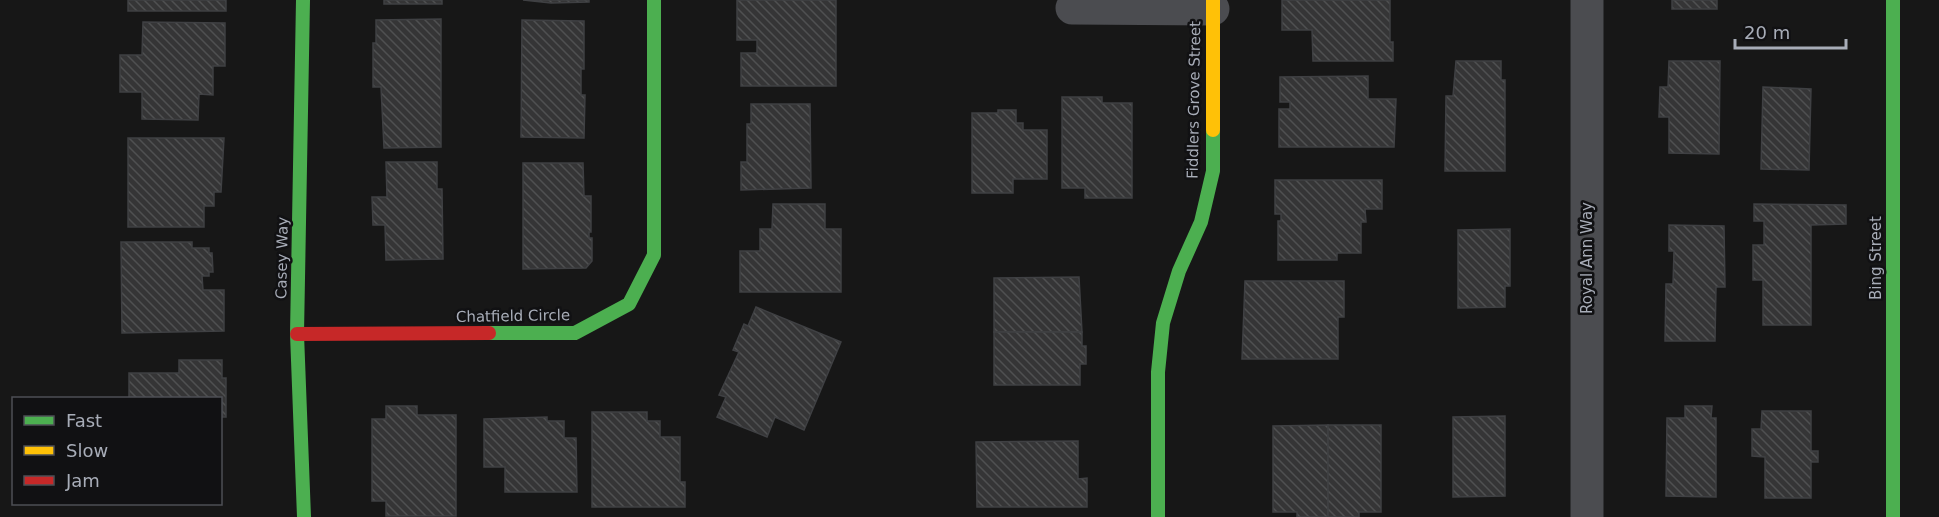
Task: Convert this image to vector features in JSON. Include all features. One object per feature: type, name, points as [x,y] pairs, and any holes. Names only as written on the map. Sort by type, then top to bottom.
[{"type":"street","name":"Casey Way","points":[[303,0],[297,334],[304,517]]},
{"type":"street","name":"Chatfield Circle","points":[[297,334],[575,333],[629,303],[654,255],[654,0]]},
{"type":"street","name":"Royal Ann Way","points":[[1587,0],[1587,517]]},
{"type":"street","name":"Bing Street","points":[[1893,0],[1893,517]]},
{"type":"street","points":[[1072,8],[1213,4]]},
{"type":"street","name":"Fiddlers Grove Street","points":[[1158,517],[1158,372],[1163,323],[1179,271],[1201,222],[1213,171],[1213,4]]},
{"type":"building","points":[[128,0],[226,0],[226,11],[128,11]]},
{"type":"building","points":[[384,0],[442,0],[442,4],[384,4]]},
{"type":"building","points":[[523,0],[589,0],[589,2],[551,3]]},
{"type":"building","points":[[737,0],[836,0],[836,86],[741,86],[741,53],[757,53],[757,40],[737,40]]},
{"type":"building","points":[[1282,0],[1390,0],[1390,42],[1393,42],[1393,61],[1313,61],[1312,30],[1282,30]]},
{"type":"building","points":[[1672,0],[1717,0],[1717,9],[1672,9]]},
{"type":"building","points":[[441,19],[441,147],[384,148],[381,87],[373,87],[373,43],[376,43],[376,20]]},
{"type":"building","points":[[522,20],[584,21],[584,69],[581,69],[581,95],[585,95],[584,138],[521,137]]},
{"type":"building","points":[[143,22],[225,23],[225,66],[213,66],[213,95],[199,94],[198,120],[142,119],[142,92],[120,92],[120,55],[142,55]]},
{"type":"building","points":[[1456,61],[1501,61],[1501,80],[1505,80],[1505,171],[1445,171],[1446,96],[1453,96]]},
{"type":"building","points":[[1669,61],[1720,61],[1719,154],[1669,153],[1669,117],[1659,117],[1660,87],[1668,87]]},
{"type":"building","points":[[1368,76],[1368,99],[1396,99],[1394,147],[1279,147],[1279,109],[1290,109],[1290,102],[1280,102],[1280,77]]},
{"type":"building","points":[[1763,87],[1811,89],[1809,170],[1761,169]]},
{"type":"building","points":[[1062,97],[1102,97],[1102,103],[1132,103],[1132,198],[1085,198],[1085,188],[1062,188]]},
{"type":"building","points":[[751,104],[810,104],[811,188],[741,190],[741,162],[747,162],[747,124],[751,124]]},
{"type":"building","points":[[998,110],[1016,110],[1016,123],[1023,123],[1023,130],[1047,130],[1047,179],[1013,179],[1013,193],[972,193],[972,113],[998,113]]},
{"type":"building","points":[[128,138],[224,138],[221,192],[214,192],[214,206],[204,206],[204,227],[128,227]]},
{"type":"building","points":[[386,162],[437,162],[437,189],[442,189],[443,259],[386,260],[385,225],[373,225],[372,197],[387,197]]},
{"type":"building","points":[[523,163],[583,163],[584,196],[591,196],[589,238],[592,238],[592,261],[586,268],[523,269]]},
{"type":"building","points":[[1275,180],[1382,180],[1382,209],[1365,209],[1366,222],[1361,222],[1361,253],[1337,253],[1337,260],[1278,260],[1278,221],[1281,221],[1281,214],[1275,214]]},
{"type":"building","points":[[773,204],[825,204],[825,229],[841,229],[841,292],[740,292],[740,251],[760,251],[760,229],[772,229]]},
{"type":"building","points":[[1754,204],[1846,205],[1846,224],[1811,225],[1811,325],[1763,325],[1763,280],[1753,280],[1753,245],[1764,245],[1764,221],[1754,221]]},
{"type":"building","points":[[1669,225],[1724,226],[1725,287],[1716,287],[1715,341],[1665,341],[1666,284],[1673,284],[1674,251],[1669,251]]},
{"type":"building","points":[[1510,229],[1510,286],[1505,286],[1505,307],[1458,308],[1458,230]]},
{"type":"building","points":[[121,242],[192,242],[192,248],[209,248],[209,253],[212,253],[213,272],[209,272],[209,276],[202,276],[203,290],[224,290],[224,331],[122,333]]},
{"type":"building","points":[[1079,277],[1082,332],[994,332],[994,278]]},
{"type":"building","points":[[1245,281],[1344,281],[1344,317],[1338,317],[1338,359],[1242,359]]},
{"type":"building","points":[[756,307],[841,342],[804,430],[775,417],[767,437],[717,417],[726,397],[719,395],[739,352],[733,350],[744,324],[748,326]]},
{"type":"building","points":[[994,332],[1082,332],[1082,346],[1086,346],[1086,364],[1080,364],[1080,385],[994,385]]},
{"type":"building","points":[[179,360],[222,360],[222,378],[226,378],[226,417],[222,417],[222,397],[129,397],[129,373],[179,373]]},
{"type":"building","points":[[386,406],[417,406],[417,415],[456,415],[456,516],[386,516],[386,501],[372,501],[372,419],[386,419]]},
{"type":"building","points":[[1685,406],[1712,406],[1711,418],[1716,418],[1716,497],[1666,496],[1667,418],[1685,418]]},
{"type":"building","points":[[1762,411],[1811,411],[1811,451],[1818,451],[1818,462],[1811,462],[1811,498],[1765,498],[1765,457],[1752,456],[1752,429],[1761,429]]},
{"type":"building","points":[[592,412],[647,412],[647,421],[660,421],[660,437],[680,437],[680,482],[685,482],[685,507],[592,507]]},
{"type":"building","points":[[1505,416],[1505,496],[1453,497],[1453,417]]},
{"type":"building","points":[[547,417],[547,421],[564,421],[564,438],[576,438],[577,492],[505,492],[505,467],[484,467],[484,419]]},
{"type":"building","points":[[1328,425],[1328,517],[1297,517],[1297,512],[1273,512],[1273,426]]},
{"type":"building","points":[[1328,425],[1381,425],[1381,512],[1359,512],[1359,517],[1328,517]]},
{"type":"building","points":[[1078,441],[1078,479],[1087,478],[1087,507],[977,507],[976,442]]},
{"type":"traffic: fast","points":[[303,0],[297,334],[304,517]]},
{"type":"traffic: fast","points":[[489,333],[575,333],[629,304],[654,255],[654,0]]},
{"type":"traffic: fast","points":[[1893,0],[1893,517]]},
{"type":"traffic: fast","points":[[1158,517],[1158,372],[1163,323],[1179,271],[1201,222],[1213,171],[1213,130]]},
{"type":"traffic: slow","points":[[1213,0],[1213,130]]},
{"type":"traffic: jam","points":[[297,334],[489,333]]}]
